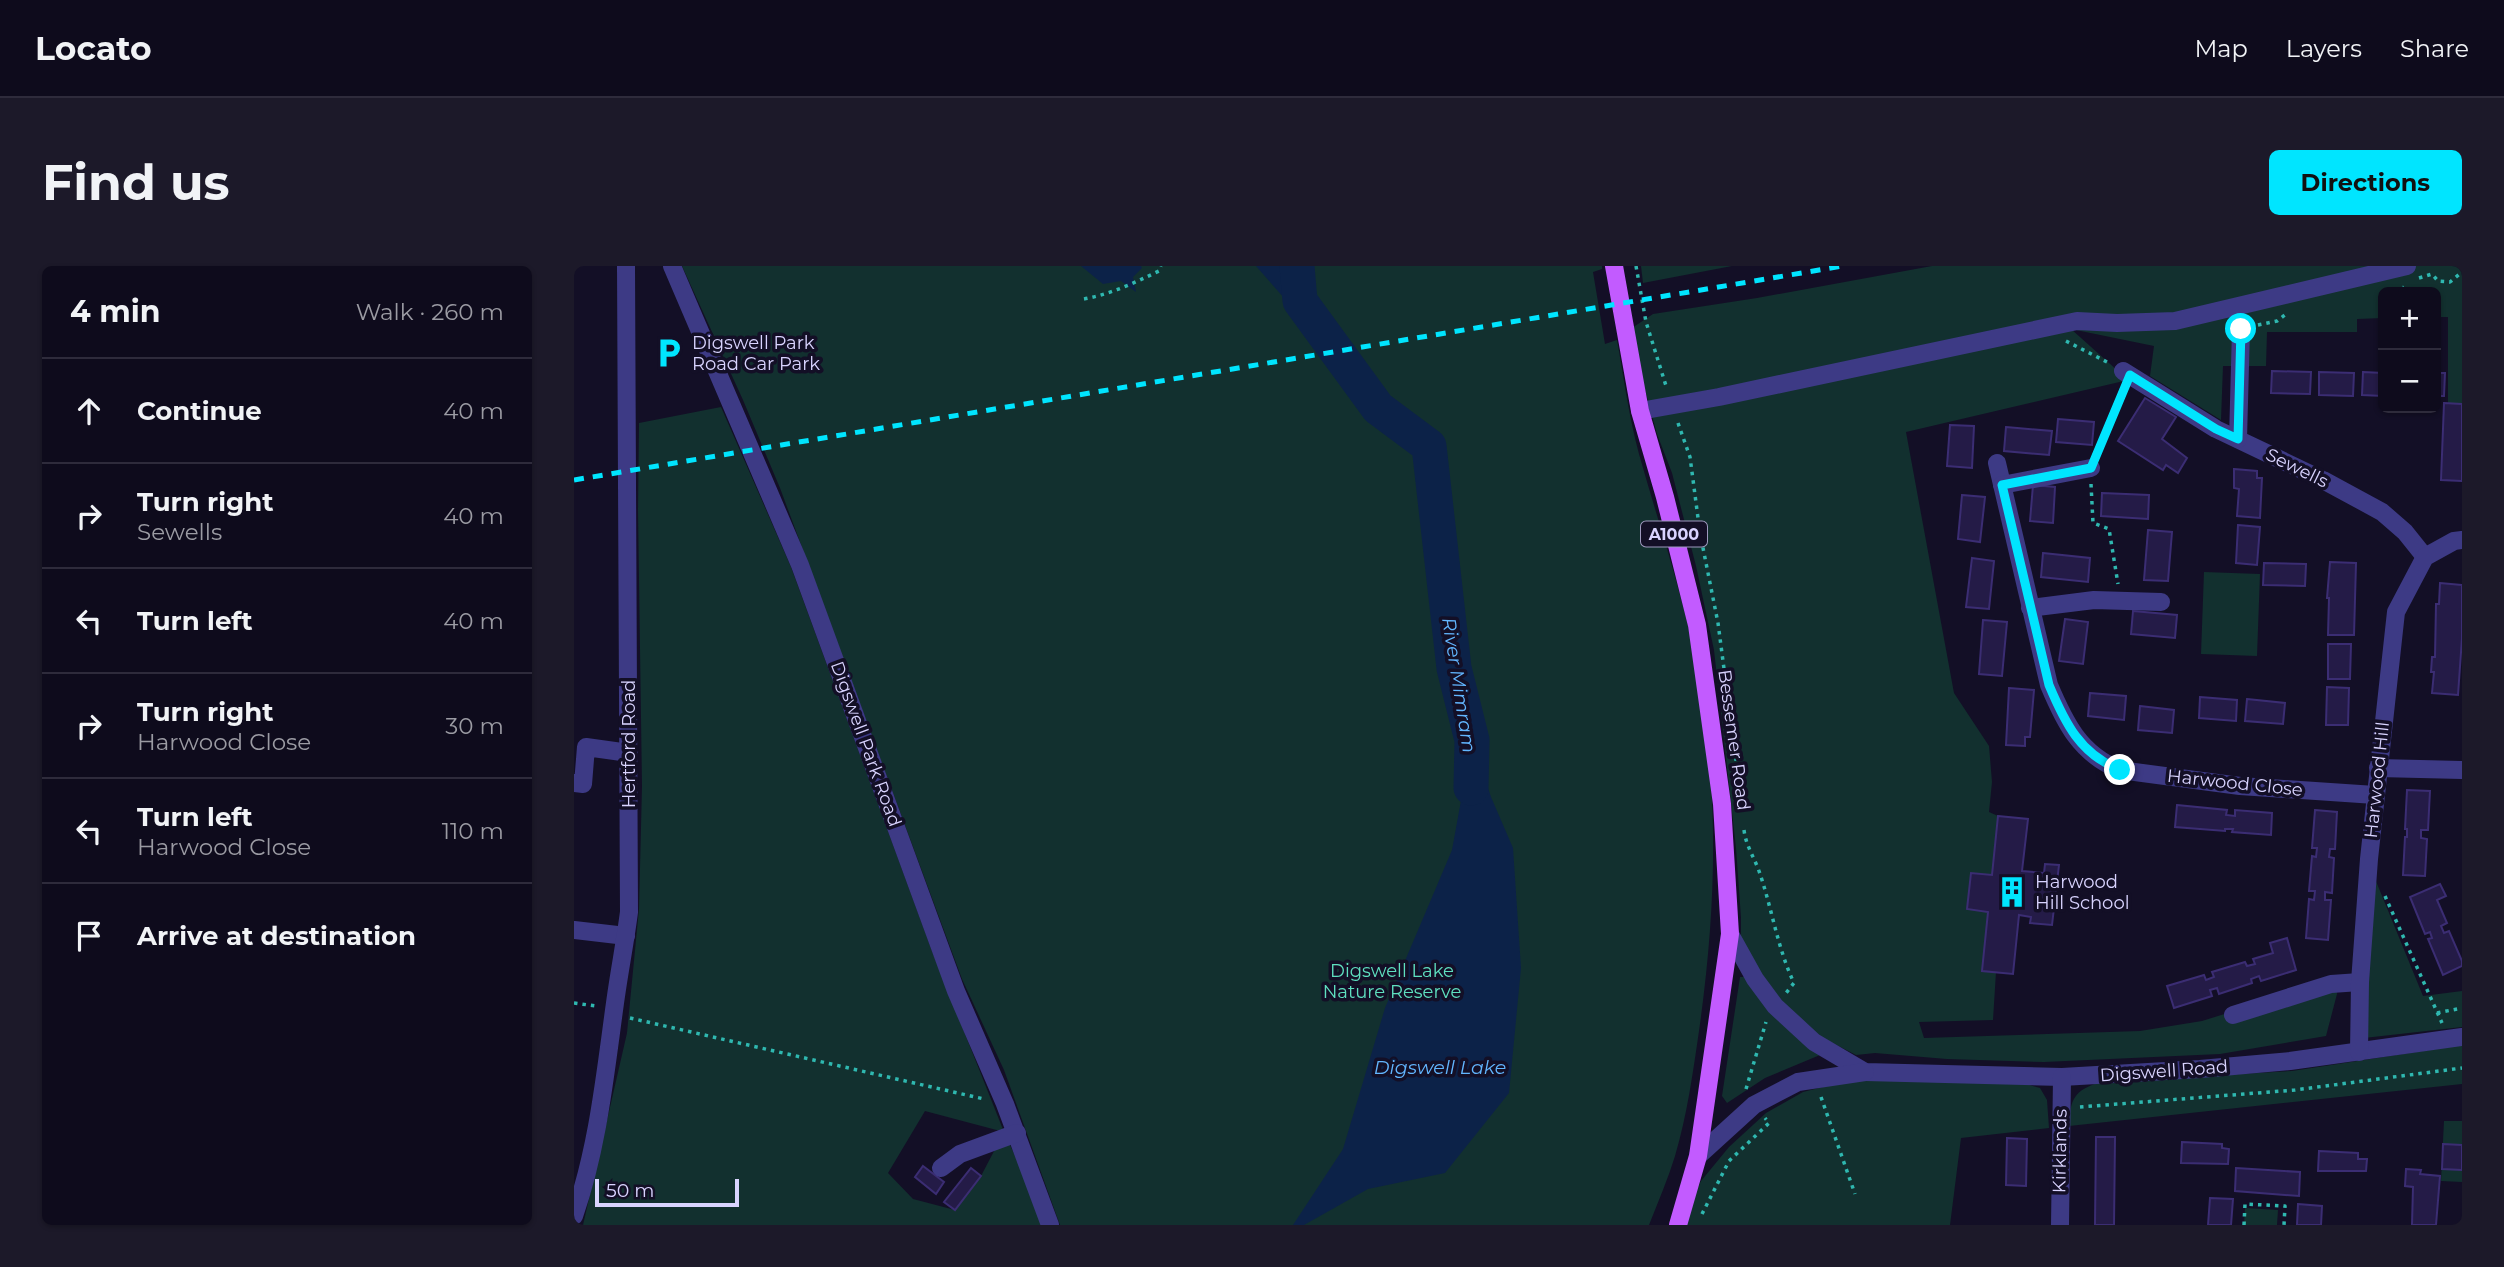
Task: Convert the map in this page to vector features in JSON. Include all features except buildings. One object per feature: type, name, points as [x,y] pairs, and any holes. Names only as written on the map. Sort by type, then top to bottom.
[{"type":"main road","name":"Bessemer Road","points":[[1614,266],[1640,411],[1697,625],[1722,804],[1730,934],[1698,1156],[1678,1225]]},
{"type":"street","name":"Hertford Road","points":[[574,1216],[591,1157],[629,912],[626,266]]},
{"type":"street","name":"Digswell Park Road","points":[[673,266],[713,372],[800,565],[956,991],[1017,1133],[1050,1225]]},
{"type":"street","points":[[1640,411],[2077,321],[2175,321],[2410,273]]},
{"type":"street","points":[[2238,439],[2241,329]]},
{"type":"street","name":"Sewells","points":[[2127,373],[2216,429],[2323,480],[2382,512],[2405,531],[2425,556]]},
{"type":"street","name":"Harwood Close","points":[[1997,463],[2049,685],[2060,712],[2092,755],[2102,763],[2120,770],[2240,786],[2375,795]]},
{"type":"street","points":[[2002,485],[2091,468]]},
{"type":"street","points":[[2425,556],[2462,540]]},
{"type":"street","name":"Harwood Hill","points":[[2358,1052],[2360,982],[2375,795],[2396,612],[2425,556]]},
{"type":"street","points":[[2030,608],[2078,601],[2161,602]]},
{"type":"street","points":[[574,783],[583,784],[586,747],[629,753]]},
{"type":"street","points":[[2378,768],[2462,770]]},
{"type":"street","points":[[574,930],[626,936]]},
{"type":"street","name":"Digswell Road","points":[[1730,934],[1755,979],[1775,1006],[1814,1042],[1865,1072]]},
{"type":"street","points":[[2233,1015],[2331,984],[2360,982]]},
{"type":"street","name":"Digswell Road","points":[[1698,1156],[1754,1105],[1798,1082],[1818,1078],[1865,1072],[2062,1077],[2200,1069],[2358,1052],[2455,1038]]},
{"type":"street","name":"Kirklands","points":[[2060,1225],[2062,1077]]},
{"type":"street","points":[[941,1168],[960,1154],[1017,1133]]},
{"type":"path","points":[[1084,299],[1127,287],[1158,271],[1161,266]]},
{"type":"path","points":[[1636,266],[1646,322],[1690,457],[1700,533],[1718,623],[1742,806]]},
{"type":"path","points":[[2410,273],[2432,274],[2438,281],[2450,282],[2462,272]]},
{"type":"path","points":[[2042,328],[2127,373],[2091,468],[2093,523],[2109,529],[2120,601]]},
{"type":"path","points":[[1743,818],[1745,842],[1759,871],[1784,961],[1794,983],[1781,999]]},
{"type":"path","points":[[2385,894],[2437,1013],[2455,1038]]},
{"type":"path","points":[[574,1003],[1005,1104]]},
{"type":"path","points":[[2437,1013],[2462,1008]]},
{"type":"path","points":[[1745,1091],[1763,1027],[1771,1014]]},
{"type":"path","points":[[2060,1108],[2295,1090],[2462,1068]]},
{"type":"path","points":[[1818,1078],[1822,1100],[1855,1194]]},
{"type":"path","points":[[1697,1225],[1729,1161],[1769,1123]]},
{"type":"path","points":[[2244,1225],[2245,1204],[2285,1206],[2284,1225]]},
{"type":"green space","name":"Digswell Lake Nature Reserve","points":[[682,266],[1602,266],[1602,269],[1593,272],[1605,344],[1617,340],[1635,440],[1689,632],[1703,705],[1712,798],[1712,890],[1697,1047],[1679,1141],[1649,1225],[1060,1225],[1004,1070],[962,979],[780,488]]},
{"type":"green space","points":[[1641,266],[1732,266],[1643,283]]},
{"type":"green space","points":[[1932,266],[2462,266],[2462,407],[2448,407],[2448,317],[2441,317],[2441,287],[2378,287],[2378,318],[2357,319],[2357,332],[2267,332],[2266,366],[2223,366],[2221,420],[2150,376],[2154,346],[2071,329],[2128,380],[1906,432],[1954,693],[1989,746],[1992,782],[1989,812],[1998,816],[1992,875],[1971,873],[1967,909],[1988,912],[1996,972],[1993,1020],[1919,1022],[1924,1038],[2140,1031],[2202,1021],[2335,976],[2337,994],[2326,1036],[2220,1054],[2044,1062],[1947,1059],[1875,1053],[1856,1055],[1813,1033],[1756,971],[1741,947],[1736,848],[1714,650],[1696,566],[1672,473],[1657,434],[1641,375],[1632,328],[1653,314]]},
{"type":"green space","points":[[721,407],[791,567],[932,951],[1004,1132],[1034,1197],[1042,1225],[583,1225],[627,1033],[639,909],[642,786],[639,423]],"holes":[[[925,1111],[1004,1132],[981,1176],[955,1210],[913,1199],[888,1173]]]},
{"type":"green space","points":[[2204,572],[2260,574],[2257,656],[2201,654]]},
{"type":"green space","points":[[2371,869],[2423,996],[2462,991],[2462,1027],[2364,1038]]},
{"type":"green space","points":[[1740,977],[1744,977],[1766,1004],[1820,1055],[1765,1078],[1727,1103],[1722,1096]]},
{"type":"green space","points":[[2462,1045],[2462,1084],[2069,1126],[2075,1097],[2085,1088],[2101,1082],[2292,1071]]},
{"type":"green space","points":[[1870,1075],[2026,1084],[2040,1088],[2047,1100],[2049,1128],[1961,1138],[1950,1225],[1681,1225],[1701,1181],[1729,1147],[1766,1113],[1803,1092]]},
{"type":"green space","points":[[2444,1121],[2462,1121],[2462,1182],[2441,1181]]},
{"type":"green space","points":[[2245,1208],[2278,1210],[2277,1225],[2244,1225]]},
{"type":"water","points":[[1081,266],[1142,268],[1133,277],[1136,292],[1121,281],[1103,284]]},
{"type":"water","points":[[1256,266],[1303,266],[1307,286],[1299,294],[1284,298]]},
{"type":"water","name":"Digswell Lake","points":[[1472,740],[1491,797],[1513,848],[1521,968],[1509,1093],[1445,1173],[1368,1189],[1304,1225],[1293,1225],[1343,1149],[1385,1008],[1452,850]]},
{"type":"waterway","name":"River Mimram","points":[[1297,266],[1300,301],[1378,408],[1429,446],[1454,668],[1472,740],[1471,788]]},
{"type":"railway","points":[[574,480],[1843,266]]},
{"type":"place","name":"Digswell Park Road Car Park","points":[[669,353]]},
{"type":"place","name":"Harwood Hill School","points":[[2012,892]]},
{"type":"route","points":[[2120,770],[2102,763],[2092,755],[2060,712],[2049,685],[2002,485],[2091,468],[2130,375],[2216,429],[2238,439],[2241,329]]}]
